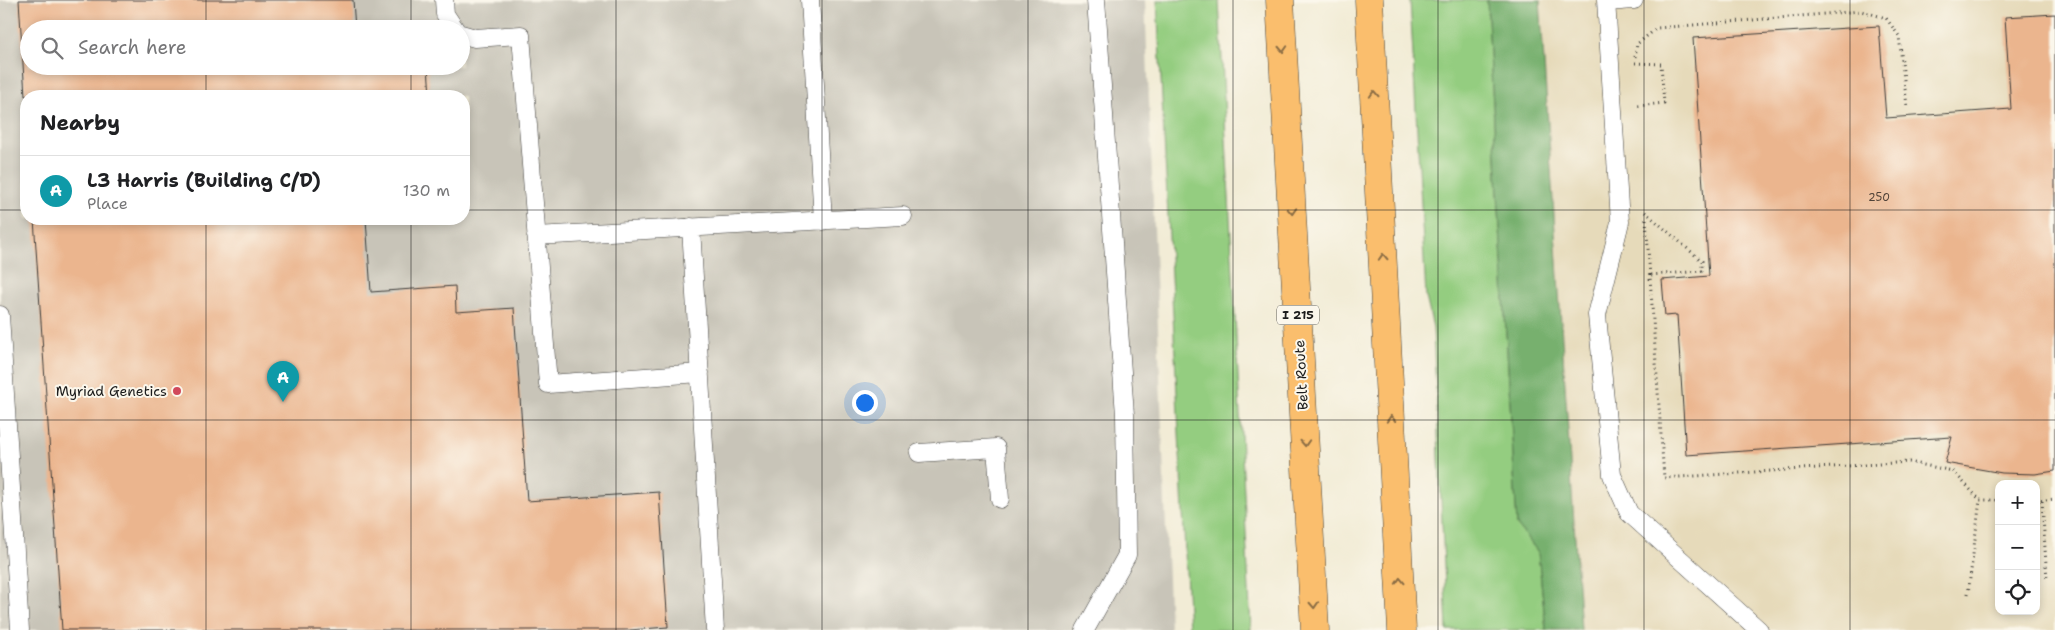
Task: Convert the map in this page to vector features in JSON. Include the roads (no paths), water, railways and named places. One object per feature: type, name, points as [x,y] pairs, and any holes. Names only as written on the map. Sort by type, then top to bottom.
[{"type":"highway","name":"Belt Route","points":[[1280,0],[1316,630]]},
{"type":"highway","points":[[1369,0],[1402,630]]},
{"type":"lane","points":[[444,0],[445,14],[449,20]]},
{"type":"lane","points":[[810,0],[824,221]]},
{"type":"lane","points":[[1078,630],[1085,630],[1127,555],[1125,415],[1096,0]]},
{"type":"lane","points":[[1634,0],[1606,1],[1620,222],[1597,315],[1612,475],[1629,513],[1759,630]]},
{"type":"lane","points":[[470,37],[475,38],[521,35],[548,384],[700,373]]},
{"type":"lane","points":[[536,236],[903,216]]},
{"type":"lane","points":[[691,227],[716,630]]},
{"type":"lane","points":[[0,315],[20,630]]},
{"type":"lane","points":[[919,454],[996,448],[1000,499]]},
{"type":"place","name":"Myriad Genetics","points":[[177,391]]},
{"type":"place","name":"L3 Harris (Building C/D)","points":[[283,402]]}]
